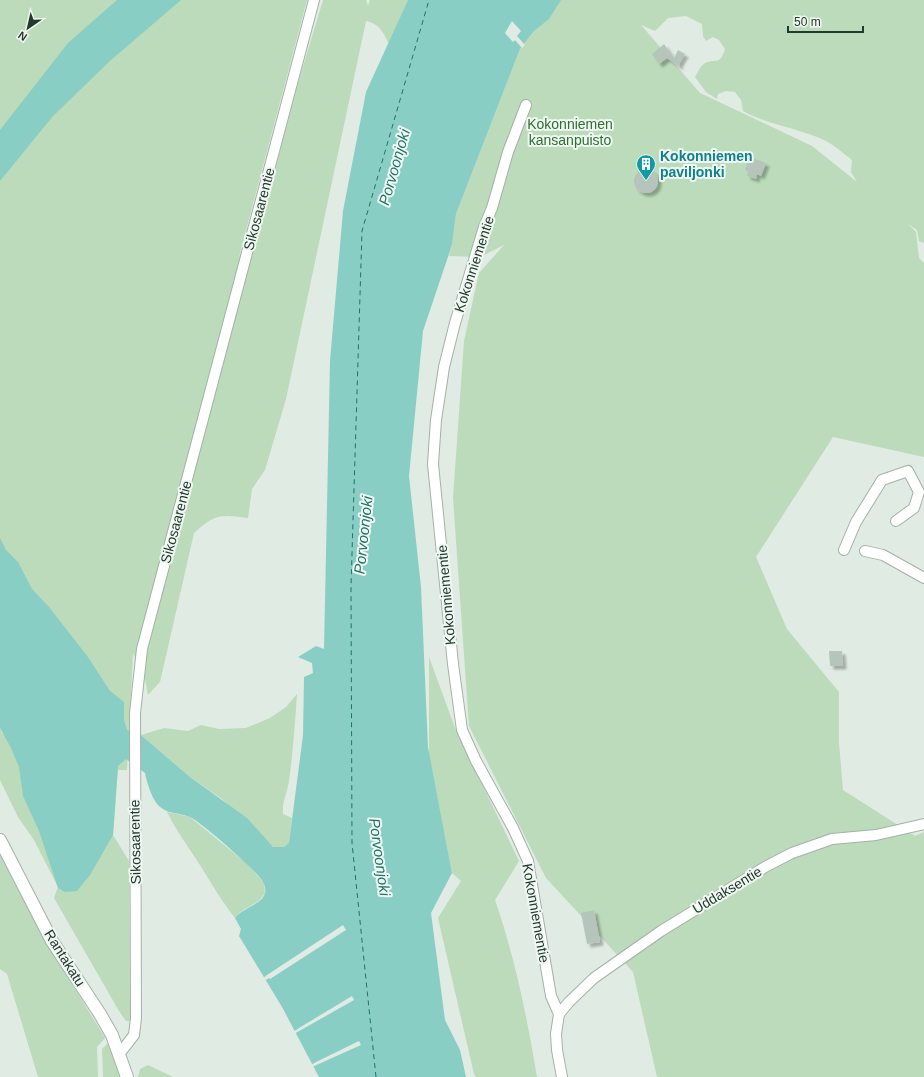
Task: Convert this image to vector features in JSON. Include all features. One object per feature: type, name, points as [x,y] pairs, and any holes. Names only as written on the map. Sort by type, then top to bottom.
[{"type":"street","name":"Sikosaarentie","points":[[120,1053],[134,1035],[136,1018],[137,954],[134,770],[135,727],[142,649],[314,0]]},
{"type":"street","name":"Kokonniementie","points":[[526,105],[508,152],[492,208],[484,227],[455,323],[444,367],[436,420],[433,464],[452,664],[462,730],[476,762],[513,828],[528,861],[551,996],[559,1014]]},
{"type":"street","points":[[844,550],[856,522],[882,480],[908,471],[919,492],[919,507],[896,521]]},
{"type":"street","points":[[865,551],[883,555],[924,578]]},
{"type":"street","name":"Uddaksentie","points":[[559,1014],[594,978],[661,931],[792,852],[832,839],[876,835],[924,824]]},
{"type":"street","name":"Rantakatu","points":[[0,840],[52,941],[100,1014],[120,1053],[127,1077]]},
{"type":"street","points":[[559,1014],[556,1034],[557,1050],[562,1077]]},
{"type":"green space","points":[[0,0],[307,0],[239,257],[267,202],[293,100],[323,0],[366,0],[368,6],[370,0],[408,0],[389,44],[378,26],[366,21],[286,399],[265,470],[252,489],[248,518],[231,516],[218,517],[207,522],[194,533],[160,682],[148,695],[145,679],[133,653],[127,770],[118,770],[113,835],[129,861],[130,1021],[126,1021],[119,1011],[54,898],[58,887],[34,840],[18,817],[0,780],[0,728],[3,735],[0,666]]},
{"type":"green space","name":"Kokonniemen kansanpuisto","points":[[552,0],[924,0],[924,243],[919,241],[917,230],[908,224],[916,232],[919,258],[924,263],[924,457],[833,437],[756,557],[787,629],[839,692],[839,743],[843,790],[915,836],[924,832],[924,1077],[657,1077],[633,972],[546,878],[469,726],[453,498],[464,341],[479,273],[504,245],[480,257],[449,256],[456,214],[520,49],[534,31]],"holes":[[[686,16],[702,24],[703,36],[706,41],[713,37],[719,40],[725,49],[719,60],[703,64],[695,77],[706,92],[717,99],[718,94],[726,91],[735,92],[741,100],[743,111],[763,120],[804,132],[828,142],[852,160],[851,172],[857,182],[812,146],[700,93],[641,25],[655,31],[668,18]]]},
{"type":"green space","points":[[429,657],[455,728],[519,861],[495,900],[509,944],[520,988],[537,1077],[476,1077],[474,1074],[438,918],[461,881],[452,873],[429,754]]},
{"type":"green space","points":[[297,694],[289,781],[283,810],[283,814],[292,818],[289,843],[284,847],[273,847],[222,799],[190,777],[141,735],[164,728],[188,731],[201,725],[219,729],[246,728],[270,718],[286,707]]},
{"type":"green space","points":[[167,812],[190,817],[246,863],[264,883],[265,893],[259,901],[240,912],[235,918],[220,897]]},
{"type":"green space","points":[[0,855],[37,926],[105,1038],[97,1047],[98,1077],[38,1077],[7,974],[0,969]]},
{"type":"green space","points":[[108,1043],[122,1077],[103,1077],[102,1049]]},
{"type":"green space","points":[[148,1065],[173,1077],[138,1077],[140,1069]]},
{"type":"water","points":[[117,0],[181,0],[111,60],[53,116],[0,181],[0,130],[68,43]]},
{"type":"water","name":"Porvoonjoki","points":[[408,0],[561,0],[549,19],[534,31],[520,49],[456,214],[452,245],[423,331],[409,476],[421,587],[428,747],[452,873],[431,913],[445,1020],[460,1050],[466,1077],[319,1077],[282,1007],[239,936],[241,929],[235,918],[260,901],[265,891],[264,884],[253,870],[196,821],[186,815],[169,812],[161,808],[151,793],[145,773],[126,759],[118,766],[113,835],[90,875],[77,891],[65,892],[58,888],[39,831],[23,796],[19,767],[0,728],[0,538],[6,550],[18,562],[32,589],[49,607],[88,657],[110,691],[124,702],[124,720],[127,730],[141,735],[190,777],[247,818],[273,847],[284,847],[289,843],[303,735],[304,677],[313,673],[312,663],[298,657],[316,646],[324,649],[330,361],[343,211],[366,92]]},
{"type":"pier","points":[[512,21],[521,31],[517,36],[525,45],[522,48],[515,40],[513,42],[505,33]]},
{"type":"pier","points":[[343,925],[346,930],[270,979],[269,978],[264,981],[262,979],[267,975]]},
{"type":"pier","points":[[352,996],[354,1000],[294,1034],[293,1032],[299,1028]]},
{"type":"pier","points":[[359,1041],[361,1045],[312,1067],[311,1065],[316,1062]]},
{"type":"building","points":[[664,44],[674,58],[678,50],[685,54],[679,64],[680,67],[667,58],[659,64],[652,54]]},
{"type":"building","points":[[749,157],[766,163],[761,176],[757,174],[756,179],[747,176],[748,171],[745,170]]},
{"type":"building","name":"Kokonniemen paviljonki","points":[[646,169],[651,170],[657,176],[657,186],[651,192],[646,193],[641,192],[635,186],[634,181],[635,176],[641,170]]},
{"type":"building","points":[[829,651],[842,651],[843,666],[830,666]]},
{"type":"building","points":[[594,910],[600,942],[587,944],[581,913]]},
{"type":"ferry route","points":[[376,1077],[352,843],[351,586],[362,231],[429,0]]},
{"type":"place","name":"Kokonniemen paviljonki","points":[[646,181]]}]
